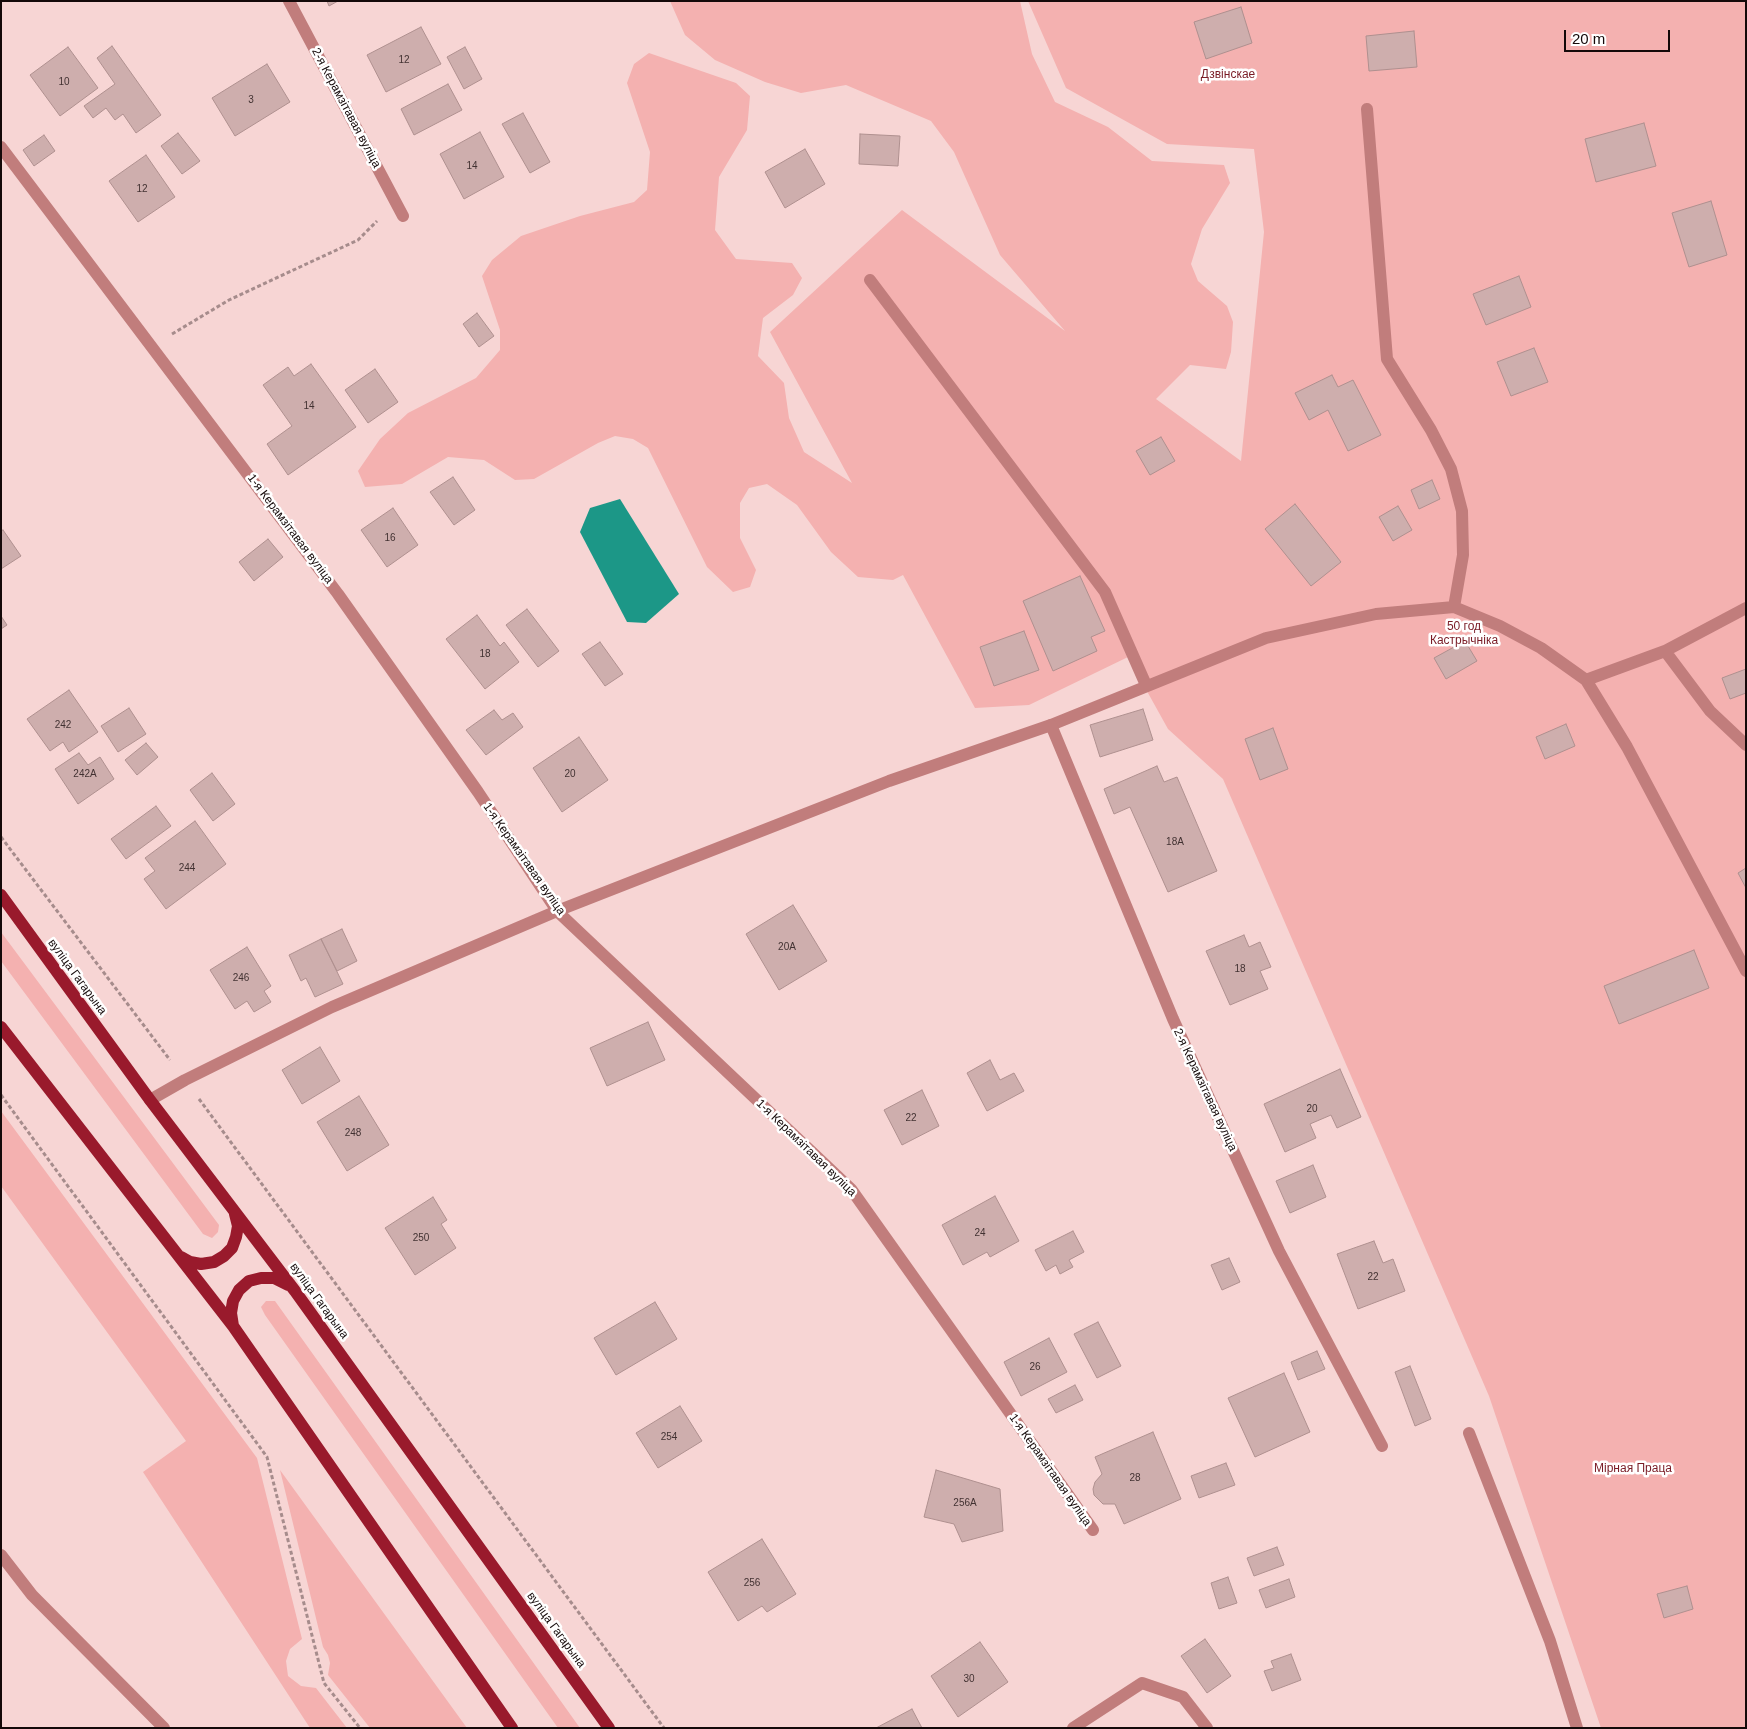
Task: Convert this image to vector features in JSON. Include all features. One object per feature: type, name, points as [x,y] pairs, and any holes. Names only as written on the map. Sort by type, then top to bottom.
[{"type":"main road","name":"вуліца Гагарына","points":[[1,895],[150,1100],[295,1292],[609,1728]]},
{"type":"main road","points":[[1,1027],[233,1326],[512,1728]]},
{"type":"main road","points":[[179,1256],[190,1262],[201,1264],[214,1262],[224,1256],[234,1242],[238,1226],[235,1215],[229,1205]]},
{"type":"main road","points":[[233,1326],[231,1314],[233,1301],[239,1290],[249,1282],[261,1278],[274,1278],[286,1283],[295,1292]]},
{"type":"street","name":"2-я Керамзітавая вуліца","points":[[289,1],[402,216]]},
{"type":"street","points":[[1367,109],[1386,359],[1435,438],[1451,469],[1462,511],[1462,555],[1454,607]]},
{"type":"street","name":"1-я Керамзітавая вуліца","points":[[1,147],[338,594],[478,792],[557,911],[851,1189],[1093,1530]]},
{"type":"street","points":[[870,280],[1104,592],[1146,685]]},
{"type":"street","points":[[150,1100],[185,1080],[332,1007],[557,911],[889,781],[1051,725],[1266,638],[1376,614],[1454,607],[1500,626],[1541,648],[1586,680],[1628,747],[1746,971]]},
{"type":"street","points":[[1586,680],[1665,651],[1746,608]]},
{"type":"street","points":[[1665,651],[1710,711],[1746,745]]},
{"type":"street","name":"2-я Керамзітавая вуліца","points":[[1051,725],[1173,1019],[1275,1242],[1382,1446]]},
{"type":"street","points":[[1469,1433],[1550,1641],[1577,1728]]},
{"type":"street","points":[[1,1554],[32,1595],[164,1728]]},
{"type":"street","points":[[1073,1728],[1142,1683],[1183,1697],[1207,1728]]},
{"type":"path","points":[[152,347],[229,300],[358,240],[396,203]]},
{"type":"path","points":[[1,837],[185,1080],[664,1728]]},
{"type":"path","points":[[1,1095],[267,1457],[324,1683],[360,1728]]},
{"type":"green space","name":"50 год Кастрычніка","points":[[670,1],[1020,1],[1032,54],[1055,102],[1108,127],[1152,161],[1224,165],[1230,183],[1202,229],[1191,264],[1198,281],[1227,306],[1233,322],[1231,352],[1226,369],[1190,365],[1156,399],[1241,461],[1264,232],[1254,149],[1167,144],[1066,88],[1028,1],[1746,1],[1746,1728],[1601,1728],[1489,1396],[1223,779],[1168,729],[1128,657],[1029,705],[975,708],[903,575],[893,580],[858,577],[831,552],[797,505],[767,484],[749,488],[740,503],[740,538],[756,570],[750,587],[733,592],[707,567],[648,448],[633,439],[615,436],[598,443],[534,479],[515,480],[484,460],[448,457],[402,484],[365,487],[358,471],[380,439],[408,413],[476,378],[500,350],[500,330],[482,276],[492,260],[521,236],[580,216],[634,202],[647,190],[650,152],[627,83],[634,64],[649,53],[736,83],[750,96],[747,130],[719,177],[715,230],[736,259],[792,263],[802,278],[793,295],[763,318],[758,356],[784,383],[789,418],[804,452],[852,483],[770,332],[902,210],[1065,331],[1000,255],[954,152],[931,121],[846,85],[801,93],[765,82],[715,60],[685,35]]},
{"type":"green space","points":[[1,932],[219,1225],[218,1232],[212,1238],[203,1234],[1,961]]},
{"type":"green space","points":[[1,1111],[257,1458],[302,1639],[290,1649],[286,1661],[288,1676],[301,1686],[316,1688],[347,1728],[310,1728],[143,1472],[186,1441],[1,1186]]},
{"type":"green space","points":[[266,1301],[275,1301],[580,1728],[558,1728],[265,1315],[261,1307]]},
{"type":"green space","points":[[280,1470],[467,1728],[370,1728],[328,1675],[330,1663],[323,1647]]},
{"type":"water","points":[[620,499],[679,594],[646,623],[627,622],[580,532],[590,508]]},
{"type":"building","points":[[327,1],[338,1],[329,6]]},
{"type":"building","points":[[1241,7],[1252,43],[1206,59],[1194,22]]},
{"type":"building","points":[[421,27],[441,64],[386,92],[367,55]]},
{"type":"building","points":[[1414,31],[1417,67],[1369,71],[1366,36]]},
{"type":"building","points":[[112,46],[161,115],[136,133],[123,114],[115,120],[106,108],[93,118],[84,106],[115,84],[97,58]]},
{"type":"building","points":[[68,47],[98,88],[60,116],[30,75]]},
{"type":"building","points":[[465,47],[482,79],[464,89],[447,57]]},
{"type":"building","points":[[267,64],[290,102],[235,136],[212,98]]},
{"type":"building","points":[[448,84],[462,110],[414,135],[401,109]]},
{"type":"building","points":[[523,113],[550,162],[530,173],[502,124]]},
{"type":"building","points":[[1644,123],[1656,166],[1596,182],[1585,139]]},
{"type":"building","points":[[480,132],[504,177],[464,199],[440,154]]},
{"type":"building","points":[[178,133],[200,161],[182,174],[161,146]]},
{"type":"building","points":[[860,134],[900,136],[898,166],[859,164]]},
{"type":"building","points":[[44,135],[55,151],[34,166],[23,150]]},
{"type":"building","points":[[805,149],[825,184],[785,208],[765,172]]},
{"type":"building","points":[[146,155],[175,197],[138,222],[109,181]]},
{"type":"building","points":[[1711,201],[1727,255],[1689,267],[1672,213]]},
{"type":"building","points":[[1519,276],[1531,307],[1486,325],[1473,294]]},
{"type":"building","points":[[477,313],[494,336],[479,347],[463,324]]},
{"type":"building","points":[[1534,348],[1548,382],[1511,396],[1497,362]]},
{"type":"building","points":[[311,364],[356,427],[288,475],[267,444],[292,426],[263,385],[288,367],[294,376]]},
{"type":"building","points":[[375,369],[398,402],[368,423],[345,390]]},
{"type":"building","points":[[1332,375],[1338,387],[1353,380],[1381,435],[1348,451],[1328,410],[1309,420],[1295,393]]},
{"type":"building","points":[[1161,437],[1175,461],[1150,475],[1136,451]]},
{"type":"building","points":[[453,477],[475,510],[454,525],[430,492]]},
{"type":"building","points":[[1432,480],[1440,499],[1419,509],[1411,490]]},
{"type":"building","points":[[1295,504],[1341,562],[1311,586],[1265,529]]},
{"type":"building","points":[[1398,506],[1412,530],[1393,541],[1379,517]]},
{"type":"building","points":[[393,508],[418,545],[387,567],[361,530]]},
{"type":"building","points":[[3,530],[21,556],[1,569],[1,531]]},
{"type":"building","points":[[268,539],[283,557],[254,581],[239,562]]},
{"type":"building","points":[[1080,576],[1105,631],[1091,637],[1097,651],[1053,671],[1023,601]]},
{"type":"building","points":[[527,609],[559,651],[538,667],[506,625]]},
{"type":"building","points":[[477,615],[500,646],[504,642],[519,662],[485,689],[446,639]]},
{"type":"building","points":[[1,616],[7,625],[1,629]]},
{"type":"building","points":[[1024,631],[1039,670],[994,686],[980,647]]},
{"type":"building","points":[[1465,641],[1477,661],[1446,679],[1434,658]]},
{"type":"building","points":[[600,642],[623,674],[605,686],[582,654]]},
{"type":"building","points":[[1746,669],[1746,693],[1730,699],[1722,678]]},
{"type":"building","points":[[69,690],[98,732],[69,752],[63,742],[50,751],[27,719]]},
{"type":"building","points":[[129,708],[146,734],[118,752],[101,726]]},
{"type":"building","points":[[1143,709],[1153,740],[1100,757],[1090,725]]},
{"type":"building","points":[[494,710],[502,720],[513,713],[523,727],[486,755],[466,730]]},
{"type":"building","points":[[1566,724],[1575,746],[1545,759],[1536,737]]},
{"type":"building","points":[[1273,728],[1288,769],[1260,780],[1245,739]]},
{"type":"building","points":[[579,737],[608,780],[562,812],[533,768]]},
{"type":"building","points":[[146,743],[158,757],[137,775],[125,760]]},
{"type":"building","points":[[79,753],[88,765],[100,757],[114,779],[78,804],[55,769]]},
{"type":"building","points":[[1157,766],[1164,782],[1177,777],[1217,871],[1168,892],[1130,807],[1114,814],[1104,789]]},
{"type":"building","points":[[212,773],[235,804],[213,821],[190,790]]},
{"type":"building","points":[[156,806],[171,826],[126,859],[111,839]]},
{"type":"building","points":[[195,821],[226,864],[166,909],[144,879],[155,871],[145,858]]},
{"type":"building","points":[[1746,868],[1746,888],[1738,873]]},
{"type":"building","points":[[793,905],[827,961],[779,990],[746,934]]},
{"type":"building","points":[[342,929],[357,961],[337,971],[321,939]]},
{"type":"building","points":[[1244,935],[1249,947],[1260,942],[1271,967],[1260,971],[1268,989],[1230,1005],[1206,951]]},
{"type":"building","points":[[321,939],[343,984],[315,997],[306,978],[301,981],[289,955]]},
{"type":"building","points":[[247,947],[271,986],[264,991],[271,1002],[254,1012],[247,1001],[235,1009],[210,970]]},
{"type":"building","points":[[1694,950],[1709,988],[1619,1024],[1604,986]]},
{"type":"building","points":[[648,1022],[665,1060],[607,1086],[590,1048]]},
{"type":"building","points":[[320,1047],[340,1081],[302,1104],[282,1070]]},
{"type":"building","points":[[990,1060],[1000,1080],[1014,1073],[1024,1091],[987,1111],[967,1073]]},
{"type":"building","points":[[1340,1069],[1361,1117],[1337,1128],[1331,1115],[1310,1124],[1316,1138],[1285,1152],[1264,1104]]},
{"type":"building","points":[[922,1090],[939,1126],[902,1145],[884,1110]]},
{"type":"building","points":[[359,1096],[389,1145],[347,1171],[317,1122]]},
{"type":"building","points":[[1313,1165],[1326,1197],[1290,1213],[1276,1181]]},
{"type":"building","points":[[995,1196],[1019,1241],[990,1257],[987,1252],[963,1265],[942,1225]]},
{"type":"building","points":[[433,1197],[447,1220],[441,1224],[456,1248],[415,1275],[385,1228]]},
{"type":"building","points":[[1073,1231],[1084,1252],[1069,1260],[1073,1267],[1060,1274],[1056,1265],[1046,1271],[1035,1250]]},
{"type":"building","points":[[1374,1241],[1383,1263],[1393,1259],[1405,1291],[1358,1309],[1337,1254]]},
{"type":"building","points":[[1229,1258],[1240,1282],[1222,1290],[1211,1265]]},
{"type":"building","points":[[655,1302],[677,1339],[616,1375],[594,1338]]},
{"type":"building","points":[[1098,1322],[1121,1366],[1097,1378],[1074,1334]]},
{"type":"building","points":[[1049,1338],[1067,1372],[1021,1396],[1004,1362]]},
{"type":"building","points":[[1317,1351],[1325,1369],[1298,1380],[1291,1362]]},
{"type":"building","points":[[1410,1366],[1431,1419],[1415,1426],[1395,1372]]},
{"type":"building","points":[[1284,1373],[1310,1432],[1255,1457],[1228,1398]]},
{"type":"building","points":[[1075,1385],[1083,1400],[1056,1413],[1048,1399]]},
{"type":"building","points":[[680,1406],[702,1441],[658,1468],[636,1433]]},
{"type":"building","points":[[1153,1432],[1181,1499],[1124,1524],[1115,1504],[1103,1504],[1094,1495],[1095,1482],[1102,1474],[1095,1457]]},
{"type":"building","points":[[1226,1463],[1235,1485],[1199,1498],[1191,1476]]},
{"type":"building","points":[[936,1470],[1000,1489],[1003,1531],[962,1542],[954,1524],[924,1517]]},
{"type":"building","points":[[762,1539],[796,1594],[767,1612],[762,1606],[738,1621],[708,1572]]},
{"type":"building","points":[[1277,1547],[1284,1565],[1254,1576],[1247,1558]]},
{"type":"building","points":[[1228,1577],[1237,1603],[1219,1609],[1211,1583]]},
{"type":"building","points":[[1289,1579],[1295,1597],[1266,1608],[1259,1590]]},
{"type":"building","points":[[1687,1586],[1693,1609],[1664,1618],[1657,1594]]},
{"type":"building","points":[[1205,1639],[1231,1676],[1207,1693],[1181,1656]]},
{"type":"building","points":[[980,1642],[1008,1682],[958,1717],[931,1676]]},
{"type":"building","points":[[1291,1654],[1301,1680],[1272,1691],[1264,1671],[1274,1668],[1271,1661]]},
{"type":"building","points":[[912,1709],[922,1728],[876,1728]]},
{"type":"park label","name":"Дзвінскае","points":[[1228,75]]},
{"type":"park label","name":"Мірная Праца","points":[[1633,1469]]}]
